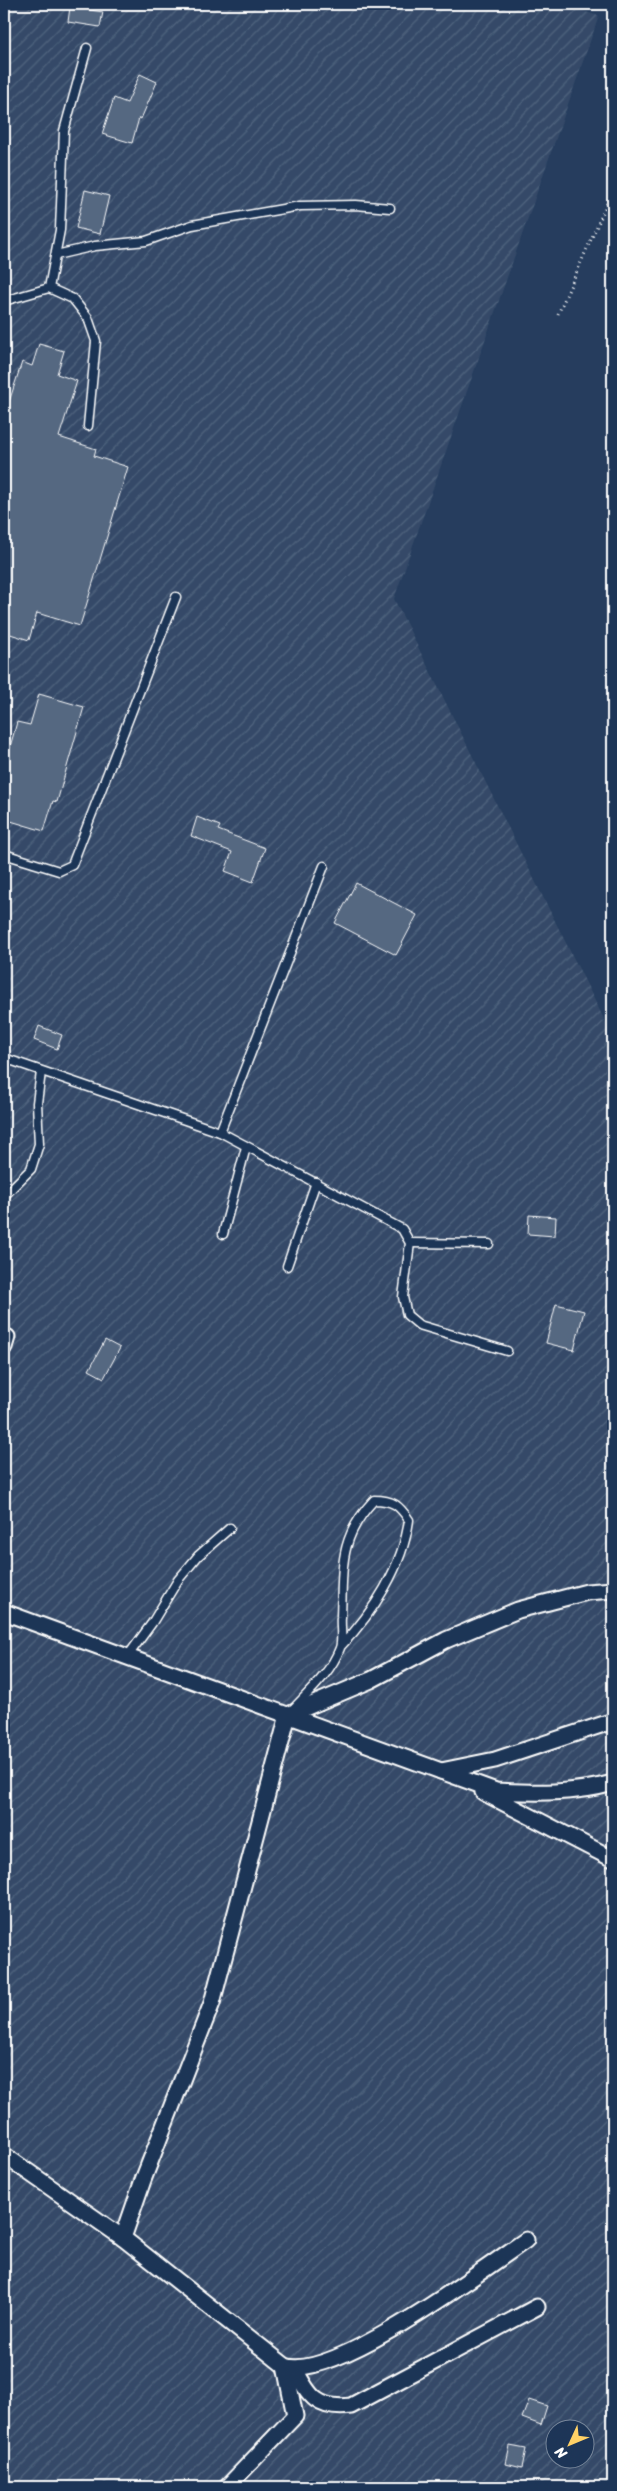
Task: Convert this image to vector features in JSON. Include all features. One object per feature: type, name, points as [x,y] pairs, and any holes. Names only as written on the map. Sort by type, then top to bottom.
[{"type":"street","points":[[4,1336],[7,1337],[4,1347]]},
{"type":"street","points":[[288,1715],[370,1680],[446,1640],[518,1610],[587,1592],[613,1590]]},
{"type":"street","points":[[4,1612],[496,1791],[546,1793],[592,1789],[613,1783]]},
{"type":"street","points":[[124,2238],[142,2180],[212,2003],[288,1715]]},
{"type":"street","points":[[441,1771],[495,1760],[613,1721]]},
{"type":"street","points":[[441,1771],[613,1859]]},
{"type":"street","points":[[4,2155],[124,2238],[290,2368],[316,2401],[335,2408],[351,2406],[537,2308]]},
{"type":"street","points":[[290,2368],[334,2357],[387,2333],[429,2309],[526,2240]]},
{"type":"street","points":[[227,2487],[295,2416],[290,2368]]},
{"type":"lane","points":[[50,288],[60,230],[64,131],[87,48]]},
{"type":"lane","points":[[56,255],[95,246],[146,241],[192,225],[300,206],[390,208]]},
{"type":"lane","points":[[4,301],[50,288],[73,299],[88,318],[96,341],[88,426]]},
{"type":"lane","points":[[4,854],[59,871],[72,865],[176,597]]},
{"type":"lane","points":[[220,1132],[324,866]]},
{"type":"lane","points":[[4,1058],[220,1132],[402,1229],[410,1243],[403,1297],[407,1315],[419,1325],[507,1351]]},
{"type":"lane","points":[[4,1196],[31,1169],[39,1144],[37,1103],[41,1072]]},
{"type":"lane","points":[[223,1234],[246,1147]]},
{"type":"lane","points":[[287,1266],[316,1182]]},
{"type":"lane","points":[[410,1243],[489,1244]]},
{"type":"lane","points":[[288,1715],[328,1671],[341,1646],[368,1614],[395,1569],[407,1541],[409,1520],[400,1506],[389,1500],[374,1500],[362,1512],[349,1535],[342,1557],[341,1646]]},
{"type":"lane","points":[[127,1657],[152,1623],[178,1580],[198,1556],[230,1528]]},
{"type":"path","points":[[558,314],[613,190]]},
{"type":"shaded area","points":[[4,4],[560,4],[599,16],[394,599],[613,1037],[613,2480],[606,2487],[4,2487]]},
{"type":"building","points":[[70,7],[103,12],[100,27],[68,22]]},
{"type":"building","points":[[140,74],[157,82],[141,119],[139,118],[132,143],[102,134],[114,98],[127,103]]},
{"type":"building","points":[[85,190],[109,196],[100,234],[76,228]]},
{"type":"building","points":[[39,344],[64,351],[57,374],[77,381],[59,437],[96,449],[94,456],[128,467],[80,626],[37,613],[29,640],[4,632],[4,417],[22,362],[32,366]]},
{"type":"building","points":[[39,694],[84,707],[57,802],[53,801],[44,831],[4,819],[4,768],[17,722],[30,725]]},
{"type":"building","points":[[197,817],[220,826],[218,830],[265,848],[253,882],[225,871],[232,852],[191,836]]},
{"type":"building","points":[[356,883],[417,915],[396,955],[335,923]]},
{"type":"building","points":[[39,1026],[62,1035],[57,1049],[34,1040]]},
{"type":"building","points":[[529,1215],[556,1217],[555,1236],[528,1234]]},
{"type":"building","points":[[556,1304],[584,1311],[574,1350],[546,1343]]},
{"type":"building","points":[[105,1340],[120,1348],[104,1378],[89,1370]]},
{"type":"building","points":[[529,2400],[547,2406],[541,2425],[522,2418]]},
{"type":"building","points":[[510,2446],[526,2449],[522,2468],[506,2464]]}]
